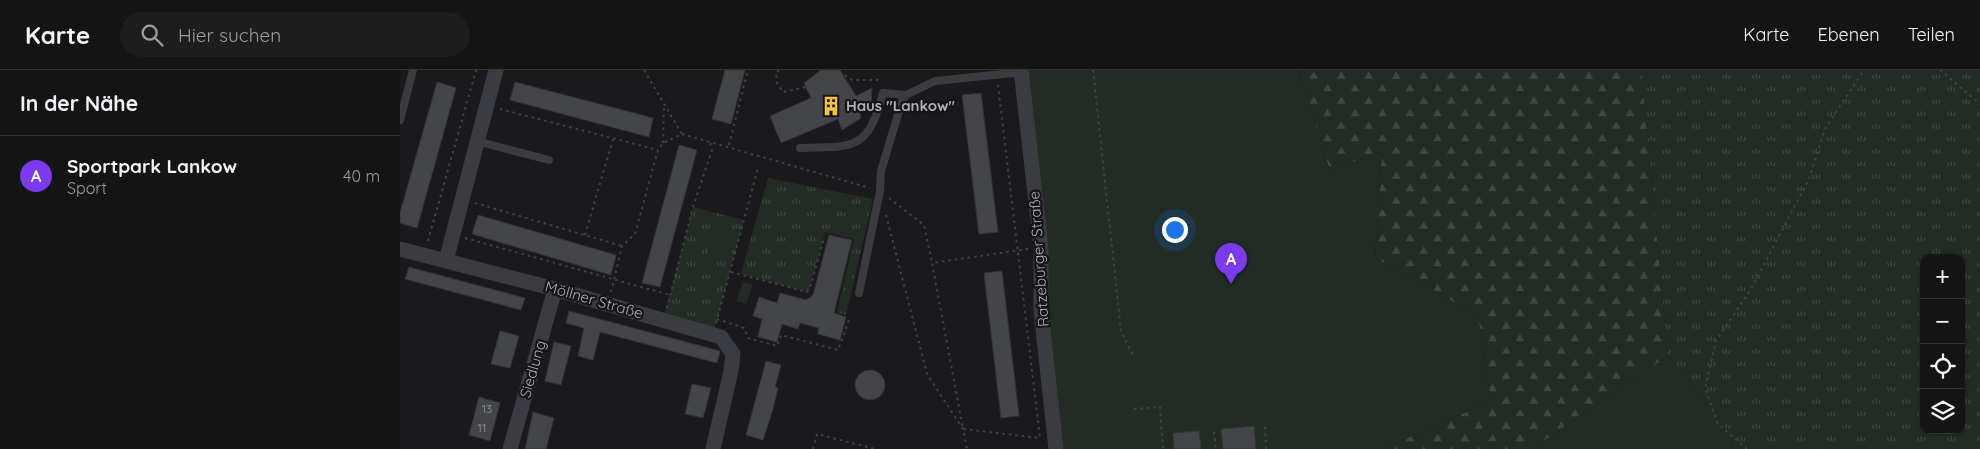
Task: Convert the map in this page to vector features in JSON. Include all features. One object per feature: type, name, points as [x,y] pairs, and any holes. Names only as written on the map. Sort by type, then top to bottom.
[{"type":"street","points":[[446,261],[460,199],[496,70]]},
{"type":"street","name":"Ratzeburger Straße","points":[[1022,71],[1041,248],[1041,310],[1056,449]]},
{"type":"street","name":"Möllner Straße","points":[[400,249],[555,289],[721,337],[733,354],[731,371],[712,449]]},
{"type":"street","name":"Siedlung","points":[[510,449],[555,289]]},
{"type":"lane","points":[[400,120],[414,70]]},
{"type":"lane","points":[[800,148],[834,147],[859,142],[870,130],[877,115],[883,93],[906,94],[935,81],[1022,71]]},
{"type":"lane","points":[[858,293],[880,191],[881,171],[902,101],[906,94]]},
{"type":"lane","points":[[476,141],[550,160]]},
{"type":"path","points":[[424,256],[476,70]]},
{"type":"path","points":[[644,70],[682,134]]},
{"type":"path","points":[[729,146],[748,70]]},
{"type":"path","points":[[779,70],[776,73],[777,83],[783,92],[806,87]]},
{"type":"path","points":[[1093,70],[1121,331],[1133,356]]},
{"type":"path","points":[[1747,449],[1718,424],[1705,388],[1716,341],[1751,289],[1809,179],[1826,129],[1864,70]]},
{"type":"path","points":[[1940,70],[1980,104]]},
{"type":"path","points":[[845,75],[852,80],[878,80],[883,93]]},
{"type":"path","points":[[997,75],[1041,444]]},
{"type":"path","points":[[608,304],[622,246],[635,234],[658,150],[662,143],[664,104]]},
{"type":"path","points":[[486,106],[658,150]]},
{"type":"path","points":[[662,143],[682,134],[880,191],[924,225],[967,449]]},
{"type":"path","points":[[584,235],[613,138]]},
{"type":"path","points":[[664,320],[693,207],[712,150],[710,141]]},
{"type":"path","points":[[713,335],[758,168]]},
{"type":"path","points":[[880,191],[927,374],[963,429]]},
{"type":"path","points":[[460,199],[622,246]]},
{"type":"path","points":[[452,234],[670,295]]},
{"type":"path","points":[[731,272],[807,292],[811,285],[824,238]]},
{"type":"path","points":[[932,263],[1041,248]]},
{"type":"path","points":[[717,319],[744,328],[748,338],[777,346],[781,335],[838,350],[849,320]]},
{"type":"path","points":[[1134,409],[1160,407],[1163,449]]},
{"type":"path","points":[[1265,426],[1266,449]]},
{"type":"path","points":[[963,429],[1040,438]]},
{"type":"path","points":[[1214,432],[1216,449]]},
{"type":"path","points":[[813,449],[817,434],[874,449]]},
{"type":"green space","points":[[1021,70],[1298,70],[1330,171],[1382,151],[1375,258],[1478,316],[1491,401],[1382,449],[1056,449]]},
{"type":"green space","points":[[1298,70],[1641,70],[1668,356],[1532,449],[1382,449],[1491,401],[1478,316],[1375,258],[1382,151],[1330,171]]},
{"type":"green space","points":[[1641,70],[1980,70],[1980,449],[1734,449],[1716,412],[1668,356]]},
{"type":"green space","points":[[768,178],[873,199],[846,315],[837,312],[854,239],[825,232],[811,285],[807,292],[741,274]]},
{"type":"green space","points":[[693,207],[744,220],[713,335],[663,320]]},
{"type":"green space","points":[[715,227],[729,231],[721,257],[707,253]]},
{"type":"green space","points":[[743,282],[753,285],[746,304],[736,301]]},
{"type":"green space","points":[[1668,356],[1716,412],[1734,449],[1532,449]]},
{"type":"building","points":[[725,70],[745,70],[731,124],[712,119]]},
{"type":"building","name":"Haus \"Lankow\"","points":[[821,70],[840,70],[856,96],[872,88],[871,104],[860,113],[861,118],[842,130],[838,119],[781,143],[770,116],[811,98],[804,83]]},
{"type":"building","points":[[437,82],[456,88],[417,228],[400,223],[400,213]]},
{"type":"building","points":[[515,82],[653,118],[649,137],[510,100]]},
{"type":"building","points":[[981,93],[998,232],[979,234],[962,95]]},
{"type":"building","points":[[679,145],[697,150],[660,287],[642,283]]},
{"type":"building","points":[[478,215],[616,255],[611,275],[472,234]]},
{"type":"building","points":[[829,235],[852,240],[834,313],[846,317],[840,340],[818,334],[819,328],[800,323],[798,329],[782,324],[777,342],[758,337],[762,319],[753,316],[759,297],[777,303],[780,293],[806,300],[813,295]]},
{"type":"building","points":[[409,267],[525,298],[521,310],[405,279]]},
{"type":"building","points":[[1002,271],[1019,416],[1001,418],[984,273]]},
{"type":"building","points":[[569,311],[720,351],[717,363],[600,332],[593,360],[578,356],[584,328],[566,323]]},
{"type":"building","points":[[500,331],[519,336],[510,368],[491,364]]},
{"type":"building","points":[[554,342],[571,346],[561,385],[545,381]]},
{"type":"building","points":[[766,361],[781,365],[775,387],[778,388],[773,409],[763,440],[746,435]]},
{"type":"building","points":[[870,370],[880,375],[885,385],[880,395],[870,400],[860,395],[855,385],[860,375]]},
{"type":"building","points":[[692,384],[711,388],[703,418],[685,414]]},
{"type":"building","points":[[479,397],[500,403],[490,441],[469,435]]},
{"type":"building","points":[[533,412],[554,418],[546,449],[525,449]]},
{"type":"building","points":[[1254,426],[1256,449],[1223,449],[1221,429]]},
{"type":"building","points":[[1199,431],[1201,449],[1174,449],[1173,433]]},
{"type":"place","name":"Haus \"Lankow\"","points":[[831,106]]},
{"type":"place","name":"Sportpark Lankow","points":[[1231,284]]}]
